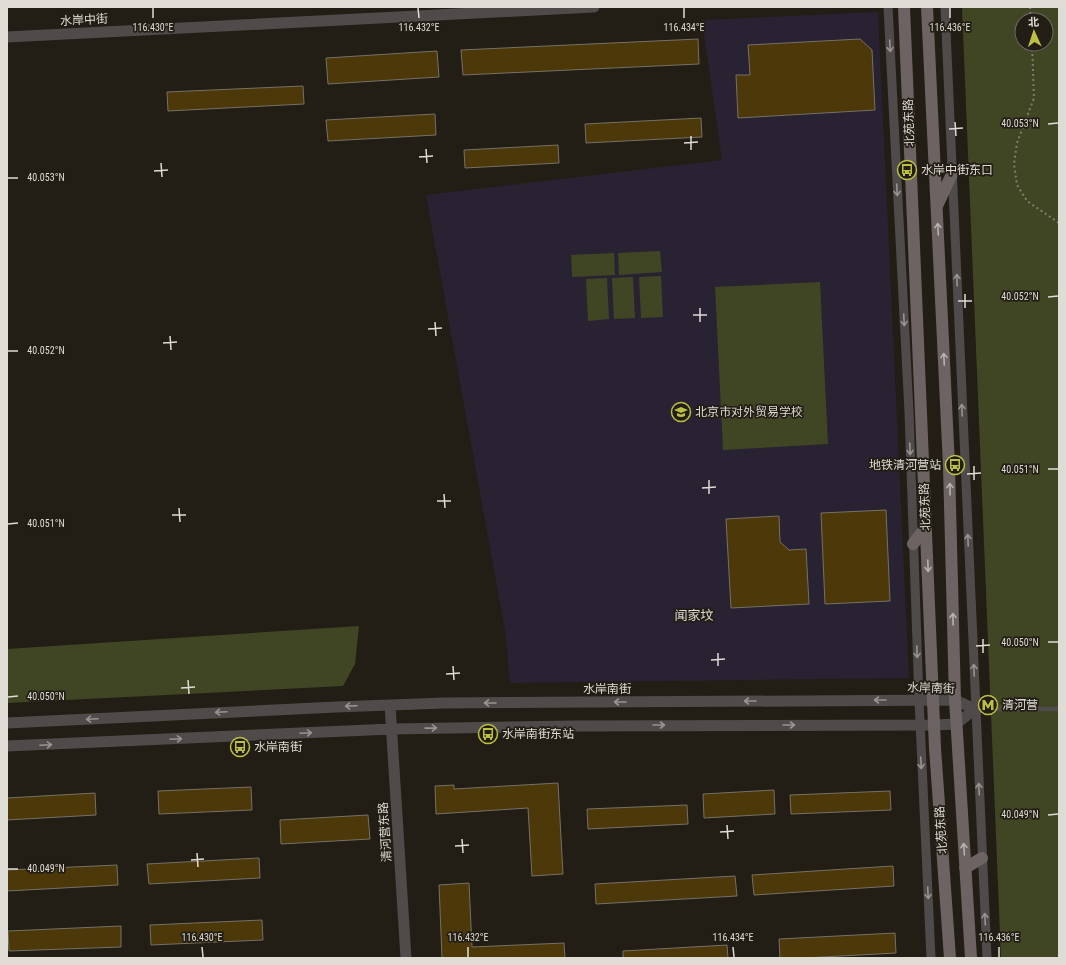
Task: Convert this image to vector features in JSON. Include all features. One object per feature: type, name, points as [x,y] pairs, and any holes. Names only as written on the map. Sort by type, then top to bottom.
[{"type":"main road","name":"北苑东路","points":[[904,7],[934,724],[950,958]]},
{"type":"main road","name":"北苑东路","points":[[927,7],[949,466],[956,724],[971,958]]},
{"type":"main road","points":[[937,207],[952,174]]},
{"type":"main road","points":[[913,544],[926,527]]},
{"type":"main road","points":[[965,868],[982,858]]},
{"type":"street","name":"水岸中街","points":[[7,37],[594,7]]},
{"type":"street","points":[[888,7],[909,412],[919,700],[931,958]]},
{"type":"street","points":[[945,7],[987,958]]},
{"type":"street","name":"水岸南街","points":[[7,723],[444,703],[955,700],[975,709]]},
{"type":"street","name":"清河营东路","points":[[390,705],[406,958]]},
{"type":"street","points":[[7,746],[392,729],[574,726],[956,724],[975,709]]},
{"type":"lane","points":[[975,709],[1059,709]]},
{"type":"path","points":[[1032,52],[1034,98],[1017,143],[1014,164],[1017,185],[1027,201],[1059,222]]},
{"type":"shaded area","name":"北京市对外贸易学校","points":[[878,12],[909,678],[510,683],[505,630],[426,195],[722,160],[702,20]]},
{"type":"green space","points":[[962,7],[1059,7],[1059,958],[1001,958]]},
{"type":"green space","points":[[660,251],[662,272],[619,275],[618,253]]},
{"type":"green space","points":[[614,253],[615,275],[572,277],[571,255]]},
{"type":"green space","points":[[661,276],[663,317],[641,318],[639,277]]},
{"type":"green space","points":[[633,277],[635,318],[614,319],[612,278]]},
{"type":"green space","points":[[607,278],[609,319],[588,321],[586,279]]},
{"type":"green space","points":[[820,282],[828,444],[723,450],[715,287]]},
{"type":"green space","points":[[359,626],[355,664],[343,686],[7,703],[7,649]]},
{"type":"building","points":[[698,39],[699,64],[463,75],[461,50]]},
{"type":"building","points":[[860,39],[872,50],[875,110],[738,118],[736,75],[750,75],[748,45]]},
{"type":"building","points":[[437,51],[439,77],[328,84],[326,58]]},
{"type":"building","points":[[303,86],[304,104],[168,111],[167,92]]},
{"type":"building","points":[[435,114],[436,135],[328,141],[326,120]]},
{"type":"building","points":[[701,118],[702,137],[586,143],[585,124]]},
{"type":"building","points":[[558,145],[559,163],[465,168],[464,150]]},
{"type":"building","points":[[886,510],[890,601],[825,604],[821,513]]},
{"type":"building","points":[[779,516],[780,542],[789,550],[806,549],[809,604],[731,608],[726,519]]},
{"type":"building","points":[[558,783],[563,874],[532,876],[528,808],[436,814],[435,786],[454,785],[454,789]]},
{"type":"building","points":[[251,787],[252,810],[159,814],[158,791]]},
{"type":"building","points":[[774,790],[775,814],[704,818],[703,794]]},
{"type":"building","points":[[890,791],[891,810],[791,814],[790,795]]},
{"type":"building","points":[[95,793],[96,815],[7,820],[7,798]]},
{"type":"building","points":[[687,805],[688,824],[588,829],[587,809]]},
{"type":"building","points":[[368,815],[370,839],[281,844],[280,820]]},
{"type":"building","points":[[259,858],[260,878],[149,884],[147,864]]},
{"type":"building","points":[[117,865],[118,885],[7,891],[7,870]]},
{"type":"building","points":[[893,866],[894,886],[754,895],[752,875]]},
{"type":"building","points":[[735,876],[737,896],[596,904],[595,884]]},
{"type":"building","points":[[469,883],[472,947],[564,943],[565,958],[442,958],[439,885]]},
{"type":"building","points":[[262,920],[263,940],[151,945],[150,925]]},
{"type":"building","points":[[121,926],[121,947],[9,951],[8,931]]},
{"type":"building","points":[[895,933],[896,953],[780,958],[779,939]]},
{"type":"building","points":[[727,945],[728,958],[623,958],[623,951]]},
{"type":"place","name":"水岸中街东口","points":[[907,170]]},
{"type":"place","name":"北京市对外贸易学校","points":[[681,412]]},
{"type":"place","name":"地铁清河营站","points":[[955,465]]},
{"type":"place","name":"清河营","points":[[988,705]]},
{"type":"place","name":"水岸南街东站","points":[[488,734]]},
{"type":"place","name":"水岸南街","points":[[240,747]]},
{"type":"district","name":"闻家坟","points":[[694,615]]}]
